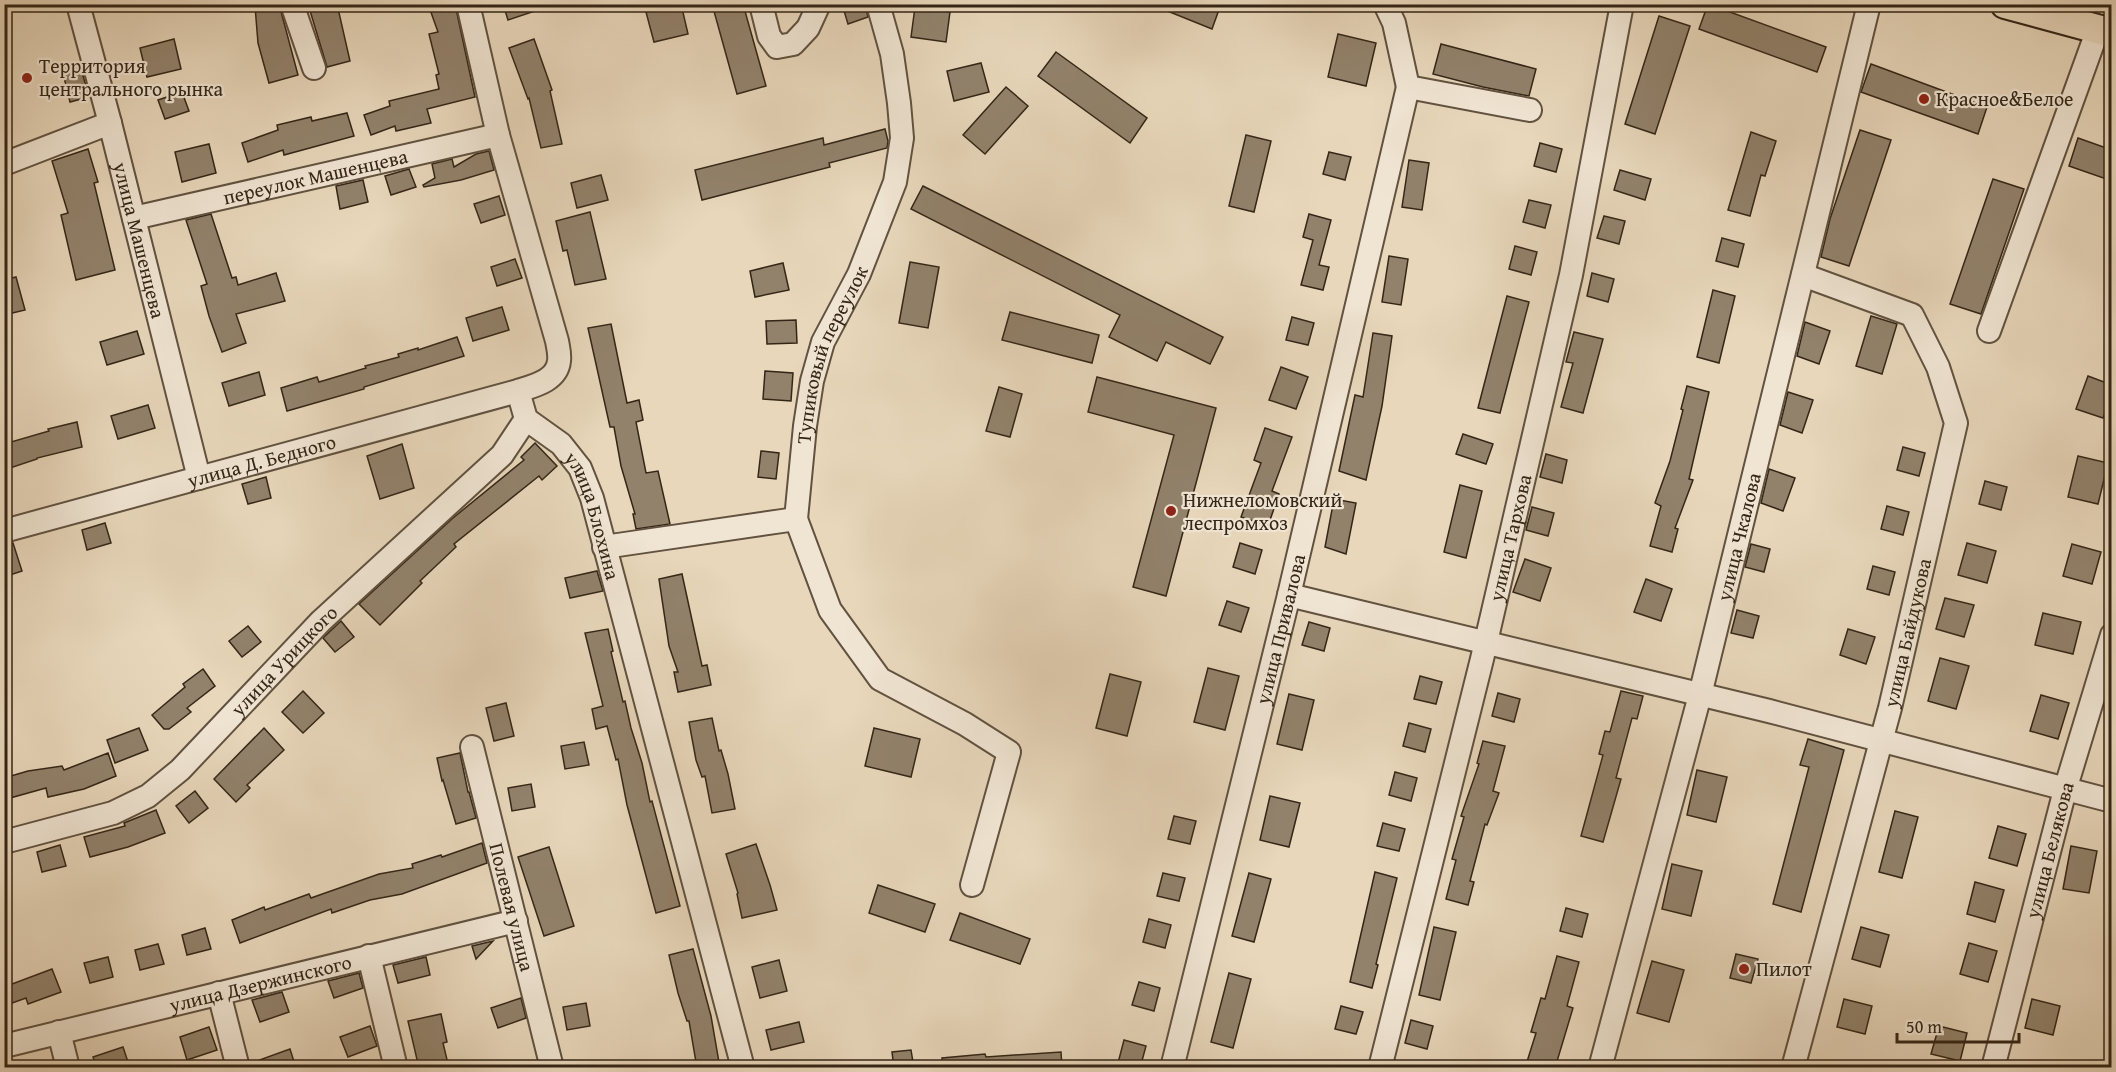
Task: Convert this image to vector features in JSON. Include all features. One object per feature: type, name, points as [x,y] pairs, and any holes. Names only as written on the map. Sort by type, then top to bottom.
[{"type":"main road","points":[[2005,4],[2105,31]]},
{"type":"street","name":"улица Машенцева","points":[[78,4],[199,478]]},
{"type":"street","points":[[292,4],[314,68]]},
{"type":"street","points":[[468,4],[498,135],[557,340],[559,362],[554,374],[542,383],[518,391],[526,419]]},
{"type":"street","points":[[761,4],[769,36],[777,47],[793,45],[808,28],[819,4]]},
{"type":"street","name":"Тупиковый переулок","points":[[796,519],[807,415],[823,342],[859,274],[895,182],[902,138],[899,102],[892,54],[878,4]]},
{"type":"street","points":[[1385,4],[1394,23],[1408,87],[1530,110]]},
{"type":"street","name":"улица Тархова","points":[[1380,1068],[1485,643],[1571,275],[1622,4]]},
{"type":"street","name":"улица Чкалова","points":[[1600,1068],[1700,695],[1869,4]]},
{"type":"street","points":[[1989,331],[2105,31]]},
{"type":"street","name":"улица Привалова","points":[[1172,1068],[1289,595],[1408,87]]},
{"type":"street","points":[[4,164],[110,123]]},
{"type":"street","name":"переулок Машенцева","points":[[134,218],[498,135]]},
{"type":"street","name":"улица Байдукова","points":[[1793,1068],[1881,741],[1956,423],[1938,367],[1911,315],[1803,274]]},
{"type":"street","name":"улица Д. Бедного","points":[[4,531],[518,391]]},
{"type":"street","name":"улица Блохина","points":[[526,419],[561,444],[580,468],[592,498],[743,1068]]},
{"type":"street","name":"улица Урицкого","points":[[4,842],[113,813],[148,796],[180,770],[321,621],[502,455],[526,419]]},
{"type":"street","points":[[604,547],[796,519],[830,610],[880,679],[965,724],[1009,752],[972,885]]},
{"type":"street","points":[[1289,595],[1700,695],[2112,801]]},
{"type":"street","name":"улица Белякова","points":[[1993,1068],[2065,790],[2112,635]]},
{"type":"street","name":"Полевая улица","points":[[472,747],[552,1068]]},
{"type":"street","name":"улица Дзержинского","points":[[4,1046],[516,921]]},
{"type":"street","points":[[369,956],[396,1068]]},
{"type":"street","points":[[219,993],[238,1068]]},
{"type":"street","points":[[59,1032],[68,1068]]},
{"type":"building","points":[[279,4],[298,75],[269,83],[258,43],[255,6]]},
{"type":"building","points":[[308,4],[337,4],[350,61],[327,67]]},
{"type":"building","points":[[428,4],[455,4],[475,97],[427,109],[431,123],[396,131],[395,126],[371,135],[364,115],[390,106],[389,101],[439,89],[436,75],[439,74],[429,34],[438,32]]},
{"type":"building","points":[[503,4],[547,4],[547,7],[508,20]]},
{"type":"building","points":[[681,4],[688,34],[654,42],[646,12]]},
{"type":"building","points":[[712,4],[743,4],[766,86],[737,94]]},
{"type":"building","points":[[842,4],[865,4],[868,17],[848,24]]},
{"type":"building","points":[[1150,4],[1221,4],[1212,29]]},
{"type":"building","points":[[1708,4],[1826,47],[1817,72],[1699,29]]},
{"type":"building","points":[[915,7],[950,12],[946,42],[911,37]]},
{"type":"building","points":[[1659,16],[1690,26],[1655,134],[1625,124]]},
{"type":"building","points":[[1338,34],[1376,43],[1366,86],[1328,77]]},
{"type":"building","points":[[174,39],[181,69],[147,77],[140,48]]},
{"type":"building","points":[[534,39],[552,90],[550,91],[562,144],[541,148],[529,98],[509,48]]},
{"type":"building","points":[[1441,44],[1536,69],[1529,96],[1433,74]]},
{"type":"building","points":[[1056,52],[1147,118],[1130,143],[1038,76]]},
{"type":"building","points":[[981,63],[989,92],[954,101],[947,71]]},
{"type":"building","points":[[1871,64],[1987,107],[1978,134],[1861,92]]},
{"type":"building","points":[[80,65],[89,97],[70,102],[62,69]]},
{"type":"building","points":[[1006,87],[1028,106],[985,154],[963,135]]},
{"type":"building","points":[[182,92],[189,111],[165,119],[158,100]]},
{"type":"building","points":[[347,113],[354,136],[284,155],[283,150],[248,162],[242,143],[278,130],[277,125],[311,117],[312,121]]},
{"type":"building","points":[[885,129],[887,148],[829,163],[830,167],[702,200],[695,170],[823,138],[824,145]]},
{"type":"building","points":[[1860,130],[1891,140],[1849,266],[1821,257],[1830,219]]},
{"type":"building","points":[[1751,132],[1776,141],[1765,176],[1761,175],[1750,216],[1728,210]]},
{"type":"building","points":[[1246,135],[1271,141],[1254,212],[1229,206]]},
{"type":"building","points":[[2078,138],[2112,150],[2112,181],[2069,166]]},
{"type":"building","points":[[1540,143],[1562,149],[1556,172],[1534,166]]},
{"type":"building","points":[[209,144],[216,173],[182,182],[175,152]]},
{"type":"building","points":[[88,149],[98,182],[94,183],[115,270],[76,280],[61,215],[68,213],[52,161]]},
{"type":"building","points":[[489,151],[494,170],[461,180],[424,187],[423,185],[435,178],[432,164],[452,159],[454,167],[476,154]]},
{"type":"building","points":[[1329,152],[1351,157],[1345,180],[1323,174]]},
{"type":"building","points":[[1409,160],[1429,163],[1422,210],[1402,207]]},
{"type":"building","points":[[409,169],[416,187],[391,195],[385,176]]},
{"type":"building","points":[[1620,170],[1651,179],[1645,200],[1614,190]]},
{"type":"building","points":[[601,175],[608,200],[577,208],[571,183]]},
{"type":"building","points":[[1993,179],[2024,189],[1981,314],[1950,304]]},
{"type":"building","points":[[363,180],[368,202],[340,209],[336,186]]},
{"type":"building","points":[[923,186],[1223,337],[1210,364],[1166,342],[1157,361],[1109,337],[1120,315],[911,209]]},
{"type":"building","points":[[499,196],[505,215],[481,223],[474,204]]},
{"type":"building","points":[[1529,200],[1551,205],[1545,228],[1523,222]]},
{"type":"building","points":[[590,212],[606,279],[575,285],[567,250],[563,251],[556,221]]},
{"type":"building","points":[[211,214],[232,278],[236,277],[238,285],[276,273],[285,301],[236,314],[246,343],[222,352],[201,286],[207,284],[186,220]]},
{"type":"building","points":[[1309,214],[1331,220],[1319,265],[1329,267],[1323,290],[1301,285],[1313,240],[1303,237]]},
{"type":"building","points":[[1604,216],[1625,221],[1619,244],[1597,238]]},
{"type":"building","points":[[1722,238],[1744,244],[1738,267],[1716,261]]},
{"type":"building","points":[[1515,246],[1537,252],[1531,275],[1509,269]]},
{"type":"building","points":[[1389,256],[1408,259],[1401,305],[1382,302]]},
{"type":"building","points":[[515,259],[522,278],[497,286],[491,267]]},
{"type":"building","points":[[910,262],[939,267],[928,328],[899,323]]},
{"type":"building","points":[[783,263],[789,290],[755,297],[750,271]]},
{"type":"building","points":[[1592,273],[1614,279],[1608,302],[1587,296]]},
{"type":"building","points":[[16,277],[25,310],[4,315],[4,280]]},
{"type":"building","points":[[1713,290],[1735,296],[1719,363],[1697,357]]},
{"type":"building","points":[[1507,296],[1529,302],[1500,413],[1478,408]]},
{"type":"building","points":[[502,307],[509,330],[473,341],[466,318]]},
{"type":"building","points":[[1010,312],[1099,335],[1092,363],[1002,340]]},
{"type":"building","points":[[1871,316],[1897,324],[1882,374],[1856,366]]},
{"type":"building","points":[[1292,317],[1314,323],[1308,345],[1286,340]]},
{"type":"building","points":[[796,320],[797,343],[767,344],[766,321]]},
{"type":"building","points":[[1805,322],[1830,331],[1819,364],[1797,356]]},
{"type":"building","points":[[611,324],[627,403],[639,400],[643,420],[636,422],[646,473],[658,471],[670,524],[636,529],[633,514],[635,514],[621,466],[614,427],[610,427],[588,328]]},
{"type":"building","points":[[137,331],[144,354],[107,365],[100,342]]},
{"type":"building","points":[[1574,332],[1603,339],[1583,413],[1561,407],[1573,363],[1566,362]]},
{"type":"building","points":[[1373,333],[1392,336],[1382,406],[1366,480],[1339,471],[1355,395],[1363,397]]},
{"type":"building","points":[[457,337],[464,356],[364,387],[364,389],[287,411],[281,388],[317,377],[319,382],[399,357],[398,354]]},
{"type":"building","points":[[1281,367],[1308,377],[1296,409],[1269,400]]},
{"type":"building","points":[[765,371],[793,373],[791,401],[763,399]]},
{"type":"building","points":[[259,372],[265,395],[229,406],[222,383]]},
{"type":"building","points":[[2088,376],[2112,385],[2112,394],[2103,418],[2076,409]]},
{"type":"building","name":"Нижнеломовский леспромхоз","points":[[1097,377],[1216,408],[1166,596],[1133,587],[1174,435],[1088,412]]},
{"type":"building","points":[[1687,386],[1709,392],[1689,479],[1693,480],[1675,528],[1678,529],[1672,552],[1650,546],[1661,506],[1655,503],[1670,461]]},
{"type":"building","points":[[999,387],[1022,394],[1010,437],[986,431]]},
{"type":"building","points":[[1788,392],[1813,400],[1802,433],[1780,425]]},
{"type":"building","points":[[148,405],[155,428],[118,439],[111,416]]},
{"type":"building","points":[[77,422],[82,447],[37,458],[4,470],[4,444]]},
{"type":"building","points":[[1265,428],[1292,437],[1272,491],[1279,494],[1268,526],[1241,517],[1261,463],[1254,460]]},
{"type":"building","points":[[1463,434],[1493,444],[1486,464],[1456,454]]},
{"type":"building","points":[[535,443],[557,466],[542,480],[539,476],[454,544],[456,547],[420,581],[422,583],[380,625],[359,604],[453,518],[524,460],[521,457]]},
{"type":"building","points":[[402,444],[414,488],[380,499],[367,456]]},
{"type":"building","points":[[1903,447],[1925,453],[1919,476],[1897,470]]},
{"type":"building","points":[[761,451],[779,453],[776,479],[758,477]]},
{"type":"building","points":[[1546,454],[1567,460],[1562,483],[1540,477]]},
{"type":"building","points":[[2078,456],[2108,463],[2098,504],[2068,497]]},
{"type":"building","points":[[1769,469],[1795,478],[1783,511],[1761,503]]},
{"type":"building","points":[[266,477],[271,498],[248,504],[242,484]]},
{"type":"building","points":[[1985,481],[2007,487],[2001,510],[1979,504]]},
{"type":"building","points":[[1460,485],[1482,491],[1466,558],[1444,552]]},
{"type":"building","points":[[1334,499],[1356,503],[1346,554],[1325,547]]},
{"type":"building","points":[[1887,506],[1909,512],[1903,535],[1881,529]]},
{"type":"building","points":[[1532,507],[1554,513],[1548,536],[1526,530]]},
{"type":"building","points":[[105,523],[111,543],[87,550],[82,530]]},
{"type":"building","points":[[13,543],[22,571],[4,577],[4,544]]},
{"type":"building","points":[[1240,543],[1262,550],[1255,574],[1233,567]]},
{"type":"building","points":[[1967,543],[1996,551],[1987,583],[1958,575]]},
{"type":"building","points":[[1751,544],[1770,549],[1764,572],[1745,567]]},
{"type":"building","points":[[2072,544],[2101,552],[2092,584],[2063,576]]},
{"type":"building","points":[[1525,559],[1551,568],[1540,601],[1513,592]]},
{"type":"building","points":[[1873,566],[1895,572],[1889,595],[1867,589]]},
{"type":"building","points":[[597,571],[603,591],[570,598],[565,578]]},
{"type":"building","points":[[682,574],[702,666],[707,665],[711,685],[678,692],[674,672],[678,672],[669,646],[659,579]]},
{"type":"building","points":[[1646,579],[1672,589],[1661,621],[1634,612]]},
{"type":"building","points":[[1945,598],[1974,605],[1964,637],[1936,629]]},
{"type":"building","points":[[1227,601],[1249,608],[1241,632],[1219,625]]},
{"type":"building","points":[[1737,610],[1759,616],[1753,638],[1731,633]]},
{"type":"building","points":[[2043,613],[2081,622],[2073,654],[2035,645]]},
{"type":"building","points":[[341,621],[354,637],[335,652],[323,638]]},
{"type":"building","points":[[1309,622],[1330,628],[1324,651],[1302,645]]},
{"type":"building","points":[[248,626],[261,642],[242,657],[229,641]]},
{"type":"building","points":[[608,629],[623,702],[625,701],[650,802],[652,801],[680,906],[656,913],[627,805],[618,759],[616,760],[607,726],[596,729],[592,709],[603,706],[585,633]]},
{"type":"building","points":[[1848,629],[1875,637],[1866,664],[1840,655]]},
{"type":"building","points":[[1940,658],[1969,666],[1956,709],[1928,701]]},
{"type":"building","points":[[1208,668],[1239,676],[1225,730],[1194,722]]},
{"type":"building","points":[[203,669],[215,686],[187,708],[191,712],[169,729],[164,729],[152,715],[185,687],[183,684]]},
{"type":"building","points":[[1110,674],[1141,682],[1127,736],[1096,728]]},
{"type":"building","points":[[1420,676],[1442,682],[1436,704],[1414,699]]},
{"type":"building","points":[[303,691],[324,713],[303,733],[282,712]]},
{"type":"building","points":[[1621,691],[1643,696],[1637,719],[1632,718],[1616,778],[1621,779],[1603,842],[1581,836],[1603,755],[1599,754],[1605,731],[1610,732]]},
{"type":"building","points":[[1498,693],[1520,699],[1514,722],[1492,716]]},
{"type":"building","points":[[1289,694],[1314,700],[1302,750],[1277,744]]},
{"type":"building","points":[[2041,695],[2069,703],[2058,739],[2030,731]]},
{"type":"building","points":[[506,703],[514,736],[494,741],[486,708]]},
{"type":"building","points":[[712,718],[735,809],[712,813],[705,776],[702,777],[696,760],[689,722]]},
{"type":"building","points":[[1409,723],[1431,729],[1425,752],[1403,746]]},
{"type":"building","points":[[139,728],[148,750],[115,763],[107,740]]},
{"type":"building","points":[[264,728],[284,750],[247,785],[250,788],[236,802],[214,779]]},
{"type":"building","points":[[874,728],[920,739],[911,777],[865,766]]},
{"type":"building","points":[[1808,739],[1844,750],[1801,912],[1773,904],[1809,767],[1800,765]]},
{"type":"building","points":[[1483,741],[1505,746],[1493,791],[1499,793],[1487,825],[1485,824],[1470,881],[1474,882],[1468,905],[1446,899],[1456,860],[1452,859],[1464,817],[1461,816],[1479,764],[1477,763]]},
{"type":"building","points":[[584,742],[589,765],[565,769],[561,746]]},
{"type":"building","points":[[108,753],[116,776],[84,789],[48,797],[46,788],[10,798],[4,778],[28,771],[62,766],[64,770]]},
{"type":"building","points":[[460,753],[476,818],[456,824],[437,758]]},
{"type":"building","points":[[1697,770],[1727,777],[1716,822],[1687,815]]},
{"type":"building","points":[[1395,772],[1417,778],[1411,801],[1389,795]]},
{"type":"building","points":[[531,784],[535,807],[512,811],[508,788]]},
{"type":"building","points":[[195,791],[208,808],[189,823],[176,806]]},
{"type":"building","points":[[1270,796],[1300,803],[1289,847],[1260,840]]},
{"type":"building","points":[[156,810],[165,833],[128,847],[90,857],[84,837],[125,826],[124,823]]},
{"type":"building","points":[[1895,811],[1918,817],[1902,878],[1879,872]]},
{"type":"building","points":[[1174,816],[1196,821],[1190,844],[1168,839]]},
{"type":"building","points":[[1383,823],[1405,829],[1399,851],[1377,846]]},
{"type":"building","points":[[1998,826],[2026,834],[2017,866],[1989,858]]},
{"type":"building","points":[[482,843],[487,863],[402,894],[370,900],[332,913],[331,909],[240,943],[232,920],[264,907],[265,910],[309,894],[311,898],[379,874],[413,868],[412,864],[441,855],[442,857]]},
{"type":"building","points":[[756,844],[777,910],[742,918],[738,893],[726,854]]},
{"type":"building","points":[[60,845],[66,866],[42,872],[37,852]]},
{"type":"building","points":[[2071,846],[2097,851],[2089,893],[2063,889]]},
{"type":"building","points":[[549,847],[574,926],[544,936],[518,857]]},
{"type":"building","points":[[1672,864],[1702,871],[1691,916],[1662,909]]},
{"type":"building","points":[[1375,872],[1397,878],[1372,988],[1350,982]]},
{"type":"building","points":[[1163,873],[1185,878],[1179,901],[1157,896]]},
{"type":"building","points":[[1249,873],[1271,879],[1254,942],[1232,936]]},
{"type":"building","points":[[1975,882],[2004,890],[1995,922],[1967,914]]},
{"type":"building","points":[[878,885],[935,904],[925,932],[869,913]]},
{"type":"building","points":[[1566,908],[1588,914],[1582,937],[1560,931]]},
{"type":"building","points":[[960,913],[1030,939],[1020,964],[950,940]]},
{"type":"building","points":[[1149,919],[1171,925],[1165,948],[1143,942]]},
{"type":"building","points":[[1434,927],[1456,932],[1440,1000],[1419,995]]},
{"type":"building","points":[[1861,927],[1889,935],[1880,967],[1852,959]]},
{"type":"building","points":[[205,928],[211,949],[187,955],[182,935]]},
{"type":"building","points":[[493,941],[476,959],[472,946]]},
{"type":"building","points":[[1969,943],[1997,951],[1988,982],[1960,974]]},
{"type":"building","points":[[158,944],[164,964],[140,970],[135,950]]},
{"type":"building","points":[[693,949],[711,1016],[720,1068],[697,1068],[689,1021],[687,1021],[678,993],[669,955]]},
{"type":"building","name":"Пилот","points":[[1736,954],[1758,959],[1751,983],[1730,978]]},
{"type":"building","points":[[1557,956],[1579,962],[1567,1006],[1573,1008],[1555,1068],[1525,1068],[1536,1033],[1531,1032],[1541,998],[1545,999]]},
{"type":"building","points":[[108,957],[113,977],[90,983],[84,963]]},
{"type":"building","points":[[426,957],[430,975],[398,983],[393,965]]},
{"type":"building","points":[[779,960],[787,991],[760,998],[752,967]]},
{"type":"building","points":[[1652,961],[1684,970],[1669,1022],[1637,1013]]},
{"type":"building","points":[[52,969],[61,992],[28,1004],[26,998],[4,1006],[4,987]]},
{"type":"building","points":[[359,973],[363,988],[334,998],[328,981]]},
{"type":"building","points":[[1229,973],[1251,979],[1233,1048],[1211,1042]]},
{"type":"building","points":[[1139,982],[1160,988],[1154,1011],[1132,1005]]},
{"type":"building","points":[[282,992],[289,1012],[260,1022],[252,1000]]},
{"type":"building","points":[[521,998],[526,1018],[498,1028],[491,1008]]},
{"type":"building","points":[[1844,999],[1872,1006],[1865,1034],[1837,1027]]},
{"type":"building","points":[[2032,999],[2060,1006],[2053,1035],[2025,1028]]},
{"type":"building","points":[[586,1003],[590,1026],[567,1030],[563,1007]]},
{"type":"building","points":[[1341,1006],[1363,1012],[1356,1034],[1335,1029]]},
{"type":"building","points":[[441,1014],[447,1042],[443,1043],[449,1068],[419,1068],[408,1021]]},
{"type":"building","points":[[1411,1020],[1433,1026],[1427,1049],[1405,1043]]},
{"type":"building","points":[[799,1022],[804,1042],[771,1050],[766,1030]]},
{"type":"building","points":[[370,1026],[377,1046],[348,1057],[340,1037]]},
{"type":"building","points":[[1939,1026],[1967,1033],[1960,1061],[1931,1054]]},
{"type":"building","points":[[209,1027],[217,1050],[187,1060],[180,1037]]},
{"type":"building","points":[[1124,1040],[1146,1046],[1140,1068],[1118,1063]]},
{"type":"building","points":[[123,1047],[130,1068],[97,1068],[93,1057]]},
{"type":"building","points":[[290,1049],[296,1068],[251,1068],[251,1063]]},
{"type":"building","points":[[911,1050],[914,1068],[894,1068],[892,1052]]},
{"type":"building","points":[[1061,1052],[1062,1068],[942,1068],[942,1058],[985,1054],[986,1057]]},
{"type":"place","name":"Территория центрального рынка","points":[[27,78]]},
{"type":"place","name":"Красное&Белое","points":[[1924,99]]},
{"type":"place","name":"Нижнеломовский леспромхоз","points":[[1171,511]]},
{"type":"place","name":"Пилот","points":[[1744,969]]}]
